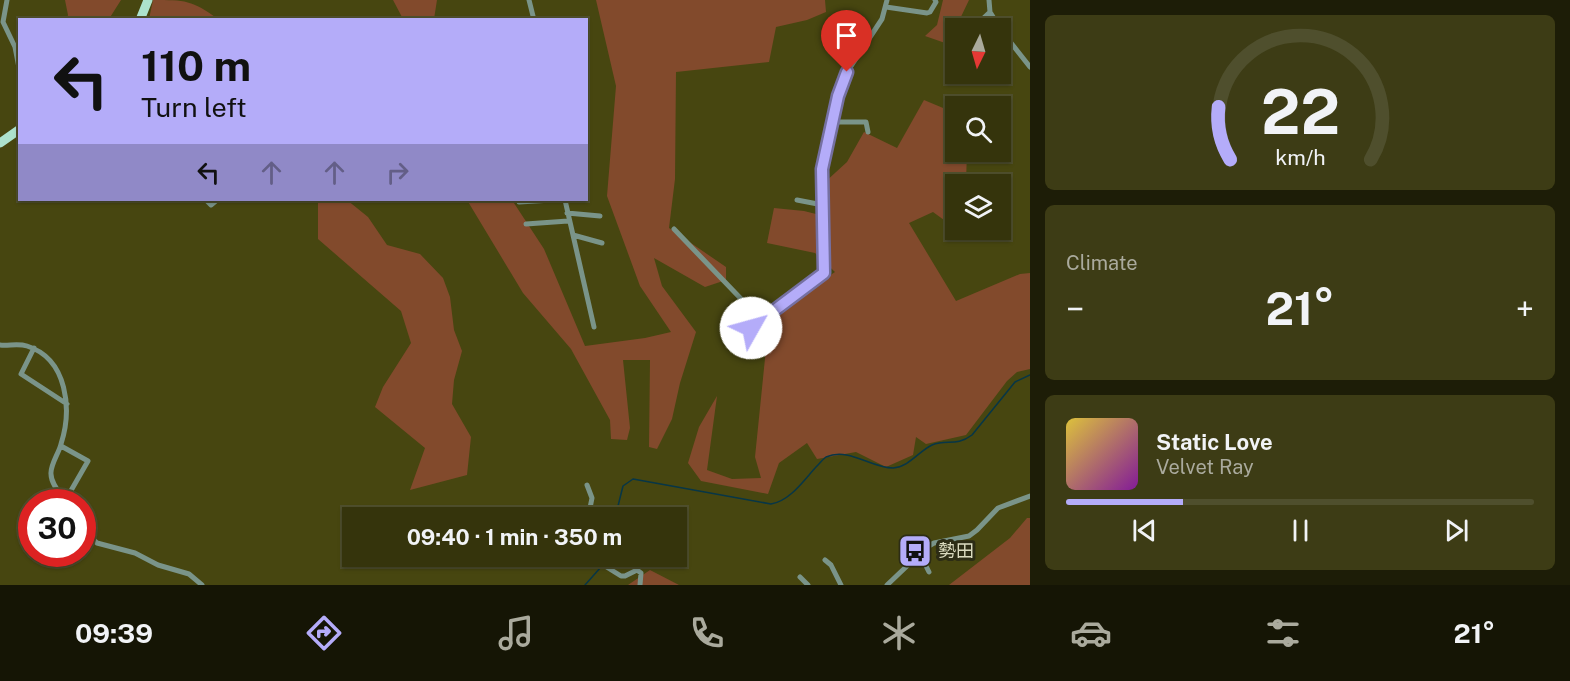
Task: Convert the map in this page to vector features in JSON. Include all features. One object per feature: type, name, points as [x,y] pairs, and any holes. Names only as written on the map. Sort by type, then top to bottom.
[{"type":"main road","points":[[141,18],[148,0]]},
{"type":"main road","points":[[0,143],[18,130]]},
{"type":"street","points":[[7,0],[3,22],[15,47],[18,63]]},
{"type":"street","points":[[530,0],[534,18]]},
{"type":"street","points":[[726,324],[751,328],[824,273],[822,169],[838,96],[847,72],[882,19],[887,3],[927,13],[930,12],[935,0]]},
{"type":"street","points":[[989,0],[990,12],[994,18]]},
{"type":"street","points":[[984,18],[990,12]]},
{"type":"street","points":[[1011,43],[1030,67]]},
{"type":"street","points":[[833,122],[866,122],[868,132]]},
{"type":"street","points":[[797,200],[823,205]]},
{"type":"street","points":[[519,202],[536,201]]},
{"type":"street","points":[[565,201],[594,327]]},
{"type":"street","points":[[567,213],[600,216]]},
{"type":"street","points":[[526,224],[568,221]]},
{"type":"street","points":[[674,229],[746,304],[763,318]]},
{"type":"street","points":[[573,235],[602,243]]},
{"type":"street","points":[[0,345],[21,344],[34,348],[49,361],[60,376],[67,404],[67,418],[61,446],[50,472],[57,489]]},
{"type":"street","points":[[34,348],[21,374],[67,404]]},
{"type":"street","points":[[61,446],[88,461],[72,489]]},
{"type":"street","points":[[587,485],[592,498],[590,507]]},
{"type":"street","points":[[887,585],[920,552],[934,543],[969,536],[998,508],[1030,496]]},
{"type":"street","points":[[96,541],[135,553],[158,565],[181,570],[202,585]]},
{"type":"street","points":[[920,552],[929,572]]},
{"type":"street","points":[[825,560],[831,565],[841,585]]},
{"type":"street","points":[[607,567],[621,576],[637,570],[641,573],[640,585]]},
{"type":"street","points":[[800,577],[808,585]]},
{"type":"shaded area","points":[[65,0],[121,0],[110,18],[67,18]]},
{"type":"shaded area","points":[[153,0],[173,0],[188,2],[216,18],[149,18]]},
{"type":"shaded area","points":[[393,0],[437,0],[434,18],[402,18]]},
{"type":"shaded area","points":[[596,0],[825,0],[826,12],[807,20],[776,27],[769,62],[676,72],[675,179],[669,228],[726,267],[726,280],[705,287],[654,258],[662,286],[696,332],[680,383],[672,419],[657,449],[649,447],[650,360],[623,360],[630,428],[627,440],[611,439],[610,420],[571,349],[523,293],[468,201],[513,201],[544,249],[585,346],[671,332],[640,286],[607,196],[616,86]]},
{"type":"shaded area","points":[[943,0],[969,0],[960,18],[945,18],[945,43],[925,36],[937,25]]},
{"type":"shaded area","points":[[924,100],[945,109],[945,162],[967,162],[966,174],[945,174],[945,221],[933,212],[909,223],[956,301],[1020,274],[1030,273],[1030,369],[1017,372],[1007,381],[966,435],[926,444],[916,437],[913,455],[886,467],[856,452],[817,459],[807,443],[779,463],[768,494],[701,481],[688,463],[699,427],[717,396],[707,470],[732,479],[761,478],[755,457],[768,329],[778,310],[835,272],[815,253],[767,243],[774,208],[816,214],[824,183],[847,162],[864,132],[897,148]]},
{"type":"shaded area","points":[[318,201],[348,201],[368,217],[387,245],[420,254],[443,278],[450,297],[454,330],[462,351],[454,380],[452,404],[471,437],[467,475],[410,490],[425,448],[375,407],[383,387],[411,343],[401,311],[318,239]]},
{"type":"shaded area","points":[[1027,518],[1030,518],[1030,585],[949,585],[1010,538]]},
{"type":"shaded area","points":[[650,570],[679,585],[628,585]]},
{"type":"waterway","points":[[618,507],[623,486],[633,479],[771,504],[790,494],[826,457],[843,454],[876,465],[899,467],[932,445],[961,441],[972,435],[1015,382],[1030,375]]},
{"type":"waterway","points":[[585,585],[601,567]]},
{"type":"place","name":"勢田","points":[[915,551]]},
{"type":"route","points":[[751,328],[824,273],[822,169],[838,96],[847,72]]}]
